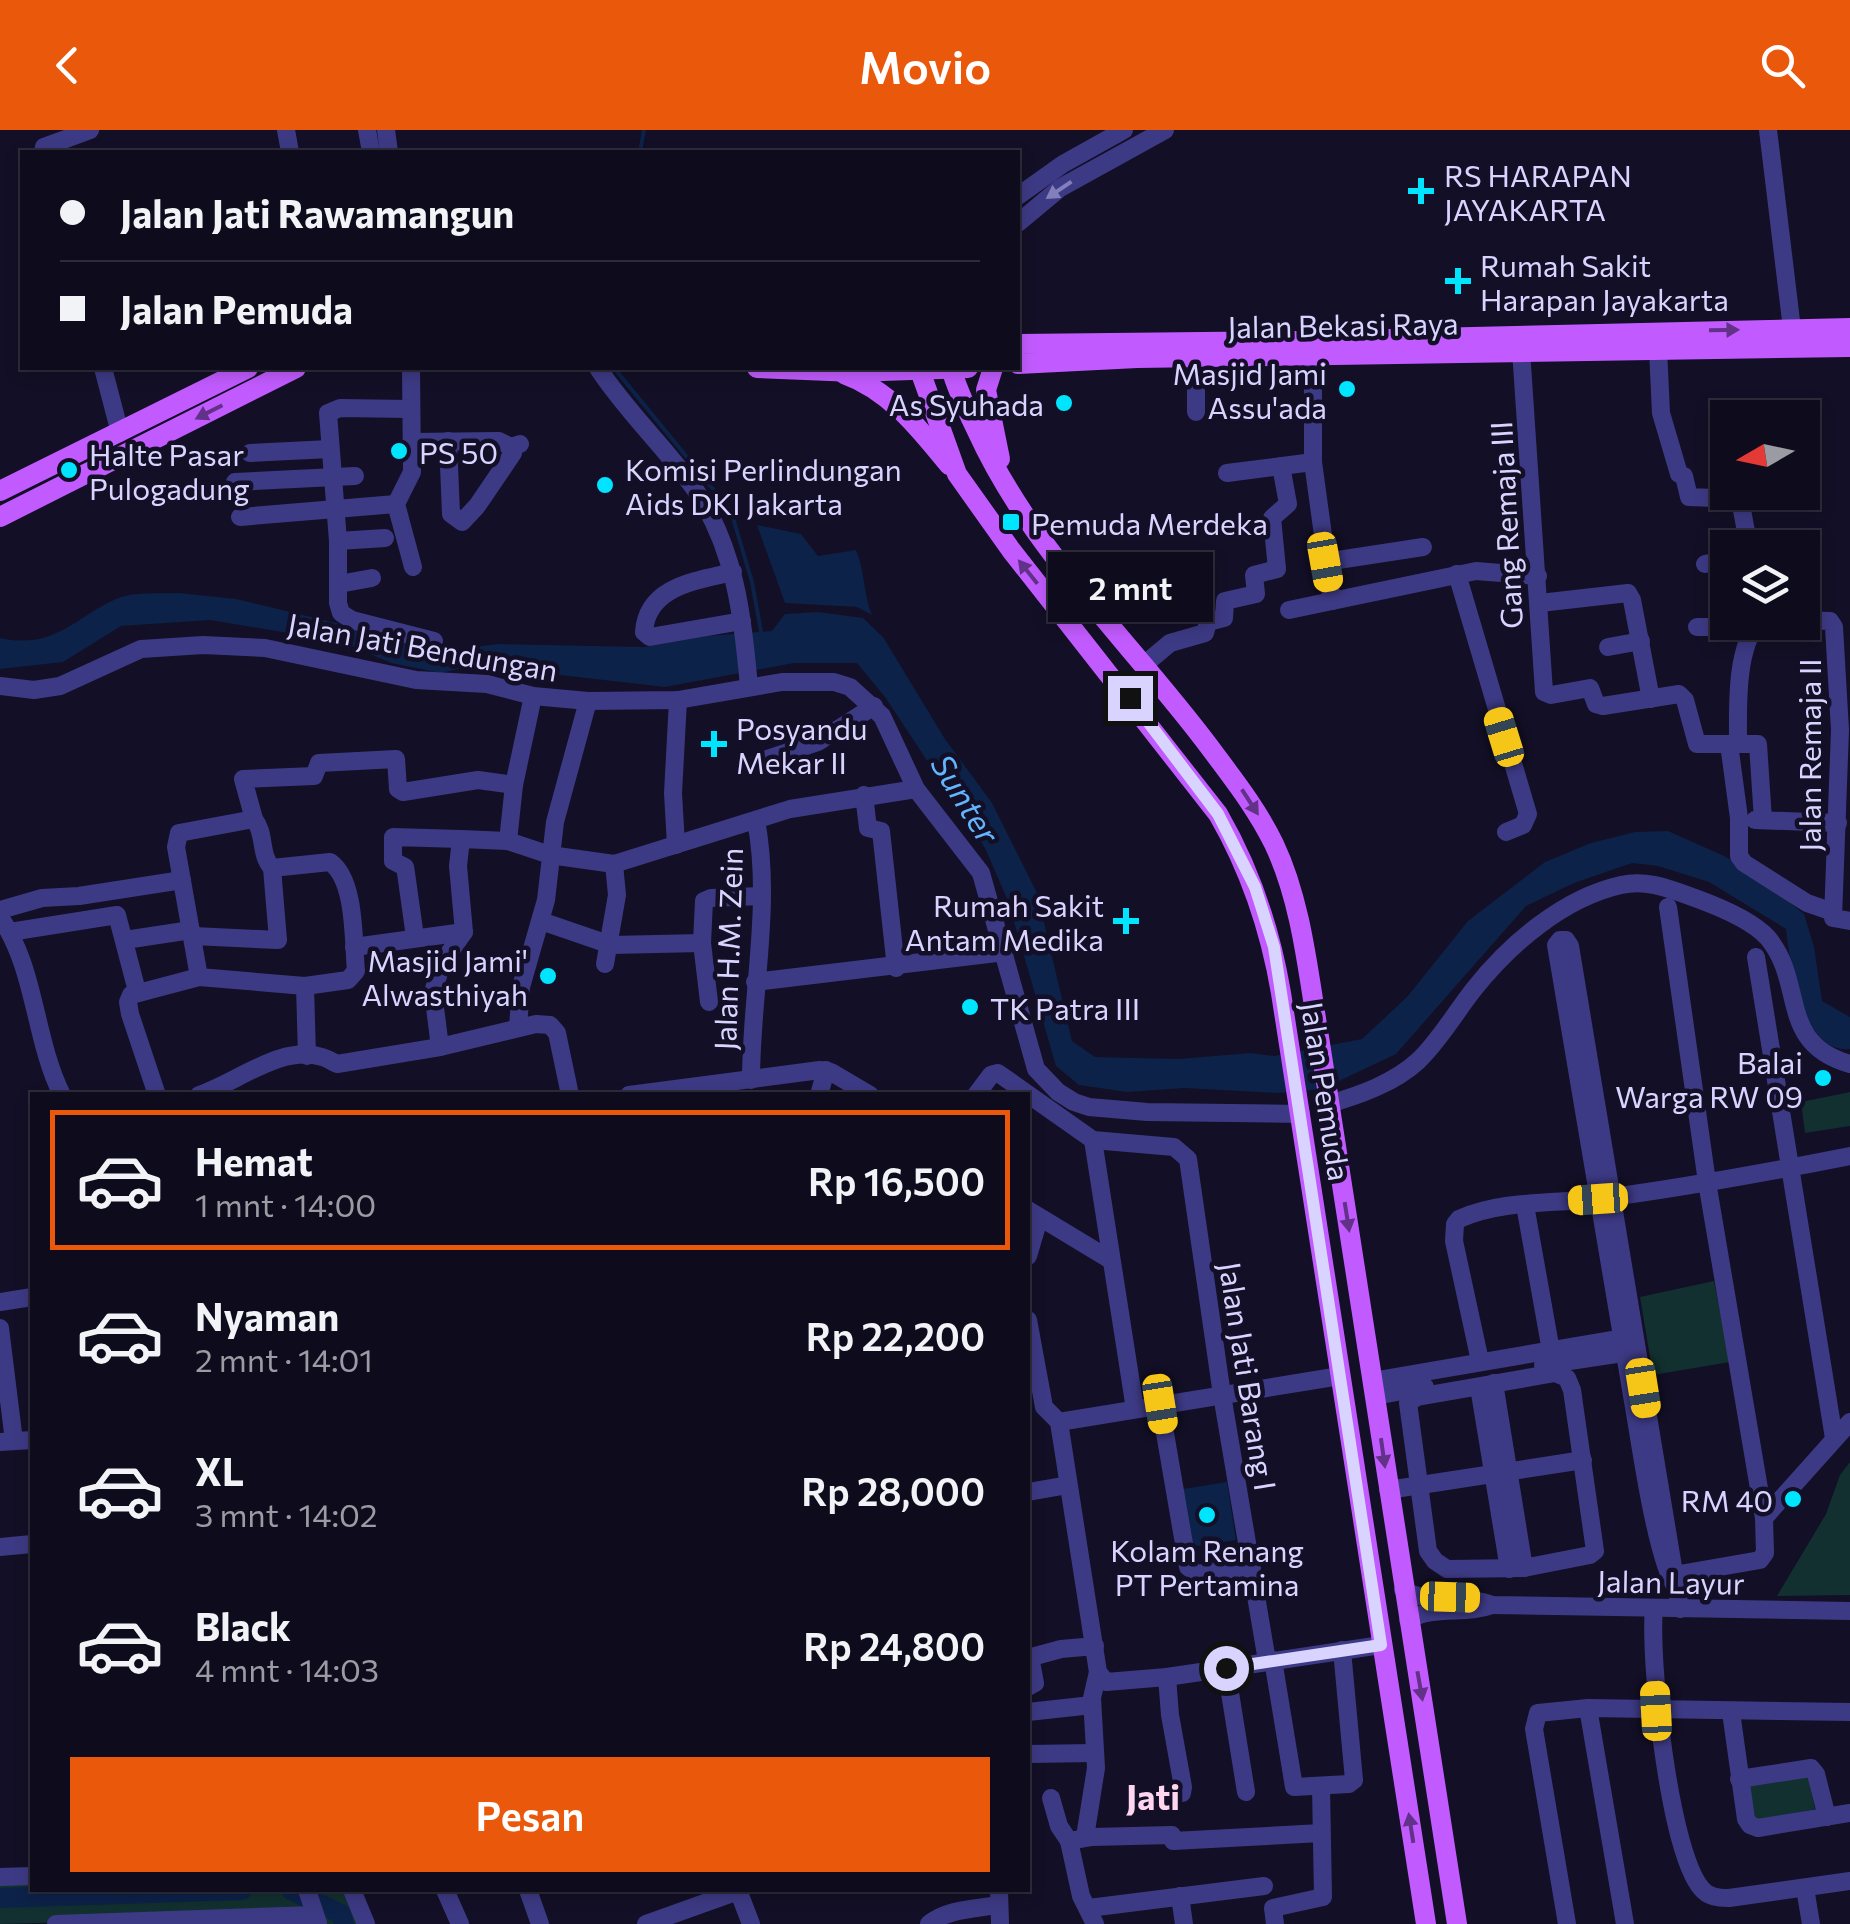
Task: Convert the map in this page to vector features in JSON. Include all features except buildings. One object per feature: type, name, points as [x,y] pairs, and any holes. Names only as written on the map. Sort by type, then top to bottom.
[{"type":"main road","name":"Jalan Bekasi Raya","points":[[1020,364],[1137,350],[1850,328]]},
{"type":"main road","name":"Jalan Bekasi Raya","points":[[1020,344],[1196,357],[1850,347]]},
{"type":"main road","points":[[0,492],[244,370]]},
{"type":"main road","points":[[0,517],[292,370]]},
{"type":"main road","points":[[798,370],[892,370]]},
{"type":"main road","name":"Jalan Pemuda","points":[[919,370],[956,474],[1218,814],[1238,848],[1262,908],[1274,947],[1300,1108],[1426,1924]]},
{"type":"main road","name":"Jalan Pemuda","points":[[952,370],[1007,490],[1044,545],[1145,664],[1252,802],[1275,845],[1302,936],[1457,1924]]},
{"type":"main road","points":[[992,370],[986,390],[1007,490]]},
{"type":"main road","points":[[838,372],[879,390],[924,434],[956,474]]},
{"type":"main road","points":[[1323,1258],[1353,1252]]},
{"type":"street","points":[[44,150],[50,143],[90,130]]},
{"type":"street","points":[[1020,221],[1124,130]]},
{"type":"street","points":[[1020,195],[1095,156],[1166,130]]},
{"type":"street","points":[[1768,130],[1792,329]]},
{"type":"street","points":[[1658,349],[1662,420],[1689,497],[1740,499],[1746,530]]},
{"type":"street","name":"Gang Remaja III","points":[[1521,350],[1544,690],[1548,694],[1588,688],[1596,704],[1603,706],[1652,699]]},
{"type":"street","points":[[1313,356],[1313,462],[1332,601]]},
{"type":"street","points":[[1196,357],[1196,412]]},
{"type":"street","points":[[104,370],[120,433]]},
{"type":"street","points":[[411,370],[412,471],[396,504],[413,568]]},
{"type":"street","points":[[599,370],[694,488],[714,520],[733,572],[749,684]]},
{"type":"street","points":[[410,409],[330,410],[339,610],[343,616],[434,640]]},
{"type":"street","points":[[410,442],[448,441],[499,441],[516,445],[466,521],[458,521],[451,514],[448,441]]},
{"type":"street","points":[[250,453],[330,448]]},
{"type":"street","points":[[1227,473],[1313,462]]},
{"type":"street","points":[[1145,664],[1170,643],[1205,633],[1208,622],[1224,618],[1225,601],[1256,594],[1254,575],[1277,569],[1272,518],[1288,504],[1281,466]]},
{"type":"street","points":[[234,482],[355,476]]},
{"type":"street","points":[[240,517],[396,504]]},
{"type":"street","points":[[338,540],[385,538]]},
{"type":"street","points":[[1325,562],[1423,547]]},
{"type":"street","points":[[1705,564],[1710,563]]},
{"type":"street","points":[[1289,610],[1476,571],[1538,576]]},
{"type":"street","points":[[733,572],[670,590],[647,611],[644,632],[650,636],[742,623]]},
{"type":"street","points":[[1457,574],[1528,814],[1523,825],[1506,832]]},
{"type":"street","points":[[339,584],[372,578]]},
{"type":"street","points":[[1540,602],[1628,593],[1652,699],[1680,694],[1695,743],[1755,743],[1760,749],[1763,820]]},
{"type":"street","points":[[1697,627],[1710,627]]},
{"type":"street","name":"Jalan Remaja II","points":[[1838,917],[1842,627]]},
{"type":"street","points":[[1751,640],[1738,694],[1734,744],[1739,856],[1807,903],[1838,917]]},
{"type":"street","points":[[1608,647],[1641,641]]},
{"type":"street","name":"Jalan Jati Bendungan","points":[[0,686],[34,690],[60,686],[106,668],[141,648],[202,645],[265,648],[416,680],[488,684],[533,696],[588,701],[678,700],[749,684],[834,682],[850,687],[874,706]]},
{"type":"street","points":[[508,841],[514,785],[533,696]]},
{"type":"street","points":[[676,845],[673,794],[678,700]]},
{"type":"street","points":[[518,1027],[521,987],[541,922],[555,822],[588,701]]},
{"type":"street","points":[[758,762],[818,742],[874,706],[916,789],[982,873],[1036,1069],[1058,1092],[1074,1102],[1147,1112],[1300,1108]]},
{"type":"street","points":[[125,940],[192,933],[268,942],[279,938],[272,868],[266,862],[260,828],[243,786],[246,778],[314,776],[319,763],[394,758],[398,790],[404,792],[478,780],[514,785]]},
{"type":"street","points":[[415,937],[406,873],[393,861],[393,837],[508,841],[550,855],[614,864],[790,809],[916,789]]},
{"type":"street","points":[[864,795],[868,828],[881,831],[896,968]]},
{"type":"street","points":[[1739,818],[1838,824]]},
{"type":"street","points":[[199,978],[176,847],[180,834],[254,820]]},
{"type":"street","name":"Jalan H.M. Zein","points":[[752,1080],[762,896],[756,820]]},
{"type":"street","points":[[440,1047],[433,992],[442,963],[464,932],[458,866],[461,839]]},
{"type":"street","points":[[156,1092],[128,1002],[137,991],[199,978],[305,986],[348,980],[356,971],[353,917],[341,873],[335,865],[330,862],[272,868]]},
{"type":"street","points":[[606,964],[617,894],[614,864]]},
{"type":"street","points":[[0,910],[42,898],[182,880]]},
{"type":"street","points":[[1329,1100],[1384,1084],[1416,1063],[1476,987],[1524,936],[1584,900],[1628,883],[1659,885],[1704,902],[1765,934],[1784,969],[1794,1007],[1810,1042],[1822,1054],[1850,1064]]},
{"type":"street","points":[[709,1002],[702,944],[704,902],[711,898],[762,896]]},
{"type":"street","points":[[1668,906],[1707,1182],[1764,1518],[1765,1554],[1760,1560],[1673,1580]]},
{"type":"street","points":[[61,1092],[5,925],[120,916],[137,991]]},
{"type":"street","points":[[541,922],[611,945],[702,944]]},
{"type":"street","points":[[354,947],[464,932]]},
{"type":"street","points":[[1605,1198],[1556,945],[1563,939],[1570,946],[1629,1344],[1680,1609]]},
{"type":"street","points":[[755,982],[1005,952]]},
{"type":"street","points":[[1756,957],[1834,1438]]},
{"type":"street","points":[[305,986],[307,1056]]},
{"type":"street","points":[[209,1092],[278,1057],[322,1056],[337,1064],[440,1047],[518,1027],[550,1025],[557,1033],[569,1092]]},
{"type":"street","points":[[820,1092],[826,1070]]},
{"type":"street","points":[[654,1092],[826,1070],[865,1092]]},
{"type":"street","points":[[978,1092],[990,1075],[998,1073],[1025,1092]]},
{"type":"street","points":[[1030,1096],[1092,1140],[1135,1409]]},
{"type":"street","name":"Jalan Jati Barang I","points":[[1092,1140],[1174,1148],[1188,1159],[1222,1396],[1293,1785],[1320,1786]]},
{"type":"street","points":[[1480,1361],[1454,1242],[1455,1224],[1467,1215],[1605,1198],[1850,1156]]},
{"type":"street","points":[[1526,1205],[1551,1351]]},
{"type":"street","points":[[1030,1239],[1033,1214],[1109,1259]]},
{"type":"street","points":[[0,1302],[30,1297]]},
{"type":"street","points":[[0,1328],[4,1387],[16,1441]]},
{"type":"street","points":[[1373,1388],[1480,1361],[1629,1344]]},
{"type":"street","points":[[1373,1388],[1629,1344]]},
{"type":"street","points":[[1030,1349],[1044,1407],[1060,1422],[1096,1646],[1098,1672],[1092,1688],[1096,1768],[1077,1840],[1081,1896],[1092,1916],[1180,1896],[1264,1886]]},
{"type":"street","points":[[1555,1374],[1567,1378],[1583,1460],[1596,1551],[1516,1568],[1448,1568],[1435,1561],[1428,1551],[1408,1403],[1417,1396],[1555,1374]]},
{"type":"street","points":[[1060,1422],[1340,1376]]},
{"type":"street","points":[[1487,1385],[1516,1568]]},
{"type":"street","points":[[1160,1404],[1188,1567],[1197,1574],[1252,1566]]},
{"type":"street","points":[[1764,1518],[1850,1422]]},
{"type":"street","points":[[1388,1490],[1583,1460]]},
{"type":"street","points":[[1030,1492],[1068,1484]]},
{"type":"street","points":[[0,1547],[30,1544]]},
{"type":"street","name":"Jalan Layur","points":[[1402,1590],[1418,1596],[1476,1598],[1492,1605]]},
{"type":"street","name":"Jalan Layur","points":[[1408,1620],[1418,1614],[1476,1611],[1492,1605],[1850,1611]]},
{"type":"street","points":[[1654,1608],[1656,1711],[1680,1834],[1698,1884],[1712,1896],[1729,1898],[1850,1881]]},
{"type":"street","points":[[1098,1672],[1106,1682],[1113,1683],[1381,1645]]},
{"type":"street","points":[[1030,1658],[1096,1646]]},
{"type":"street","points":[[1274,1924],[1273,1908],[1323,1898],[1320,1786],[1350,1784],[1354,1780],[1342,1650]]},
{"type":"street","points":[[1030,1663],[1034,1684],[1030,1686]]},
{"type":"street","points":[[1226,1668],[1246,1792]]},
{"type":"street","points":[[1162,1802],[1168,1796],[1182,1794],[1167,1677]]},
{"type":"street","points":[[1030,1712],[1092,1706]]},
{"type":"street","points":[[1588,1708],[1625,1924]]},
{"type":"street","points":[[1567,1924],[1534,1729],[1537,1714],[1588,1708],[1850,1712]]},
{"type":"street","points":[[1731,1712],[1746,1819],[1753,1827],[1850,1813]]},
{"type":"street","points":[[1030,1754],[1094,1753]]},
{"type":"street","points":[[1740,1779],[1811,1768],[1826,1816]]},
{"type":"street","points":[[1051,1798],[1059,1826],[1077,1840],[1321,1832]]},
{"type":"street","points":[[0,1877],[30,1876]]},
{"type":"street","points":[[1805,1888],[1811,1924]]},
{"type":"street","points":[[56,1924],[316,1917],[308,1892]]},
{"type":"street","points":[[353,1892],[366,1924]]},
{"type":"street","points":[[446,1892],[460,1924]]},
{"type":"street","points":[[529,1892],[540,1924]]},
{"type":"street","points":[[646,1924],[734,1892]]},
{"type":"street","points":[[740,1892],[751,1924]]},
{"type":"street","points":[[1180,1896],[1184,1924]]},
{"type":"street","points":[[929,1924],[937,1917],[998,1897],[1000,1924]]},
{"type":"green space","points":[[1850,1092],[1850,1126],[1805,1133],[1801,1102]]},
{"type":"green space","points":[[1714,1281],[1730,1362],[1653,1375],[1640,1297]]},
{"type":"green space","points":[[1850,1462],[1850,1595],[1777,1596],[1826,1514],[1840,1475]]},
{"type":"green space","points":[[1807,1771],[1815,1809],[1755,1821],[1747,1783]]},
{"type":"green space","points":[[30,1876],[30,1892],[352,1892],[366,1924],[318,1924],[314,1915],[0,1924],[0,1877]]},
{"type":"water","points":[[757,525],[801,534],[818,556],[856,550],[872,615],[857,607],[785,603]]},
{"type":"water","name":"Sunter","points":[[179,593],[236,599],[448,650],[499,644],[644,647],[707,636],[772,631],[785,614],[818,612],[863,618],[883,637],[945,739],[992,803],[1037,893],[1072,1041],[1095,1057],[1178,1059],[1251,1053],[1274,1056],[1362,1039],[1407,997],[1468,921],[1545,862],[1591,843],[1635,832],[1668,831],[1751,871],[1804,914],[1814,947],[1822,1001],[1850,1017],[1850,1049],[1833,1047],[1809,1022],[1795,983],[1786,929],[1709,882],[1658,866],[1632,863],[1574,883],[1526,906],[1396,1054],[1322,1089],[1277,1093],[1184,1088],[1127,1092],[1079,1085],[1056,1066],[1008,901],[985,848],[885,697],[857,663],[794,663],[665,687],[516,670],[466,667],[441,673],[391,663],[342,642],[210,620],[121,626],[63,662],[0,669],[0,638],[19,641],[49,636],[123,596]]},
{"type":"water","name":"Kolam Renang PT Pertamina","points":[[1227,1482],[1236,1540],[1186,1548],[1177,1490]]},
{"type":"waterway","points":[[640,150],[644,130]]},
{"type":"waterway","points":[[616,370],[731,511],[752,582],[762,637]]},
{"type":"waterway","points":[[0,1898],[182,1892]]},
{"type":"waterway","points":[[295,1892],[341,1914],[344,1924]]},
{"type":"place","name":"RS HARAPAN JAYAKARTA","points":[[1421,191]]},
{"type":"place","name":"Rumah Sakit Harapan Jayakarta","points":[[1458,281]]},
{"type":"place","name":"Masjid Jami Assu'ada","points":[[1347,389]]},
{"type":"place","name":"As Syuhada","points":[[1064,403]]},
{"type":"place","name":"PS 50","points":[[399,451]]},
{"type":"place","name":"Halte Pasar Pulogadung","points":[[69,470]]},
{"type":"place","name":"Komisi Perlindungan Aids DKI Jakarta","points":[[605,485]]},
{"type":"place","name":"Pemuda Merdeka","points":[[1011,522]]},
{"type":"place","name":"Posyandu Mekar II","points":[[714,744]]},
{"type":"place","name":"Rumah Sakit Antam Medika","points":[[1126,921]]},
{"type":"place","name":"Masjid Jami' Alwasthiyah","points":[[548,976]]},
{"type":"place","name":"TK Patra III","points":[[970,1007]]},
{"type":"place","name":"Balai Warga RW 09","points":[[1823,1078]]},
{"type":"place","name":"RM 40","points":[[1793,1499]]},
{"type":"place","name":"Kolam Renang PT Pertamina","points":[[1207,1515]]},
{"type":"district","name":"Jati","points":[[1153,1795]]},
{"type":"route","points":[[1130,698],[1218,814],[1238,848],[1274,947],[1381,1645],[1226,1668]]}]
